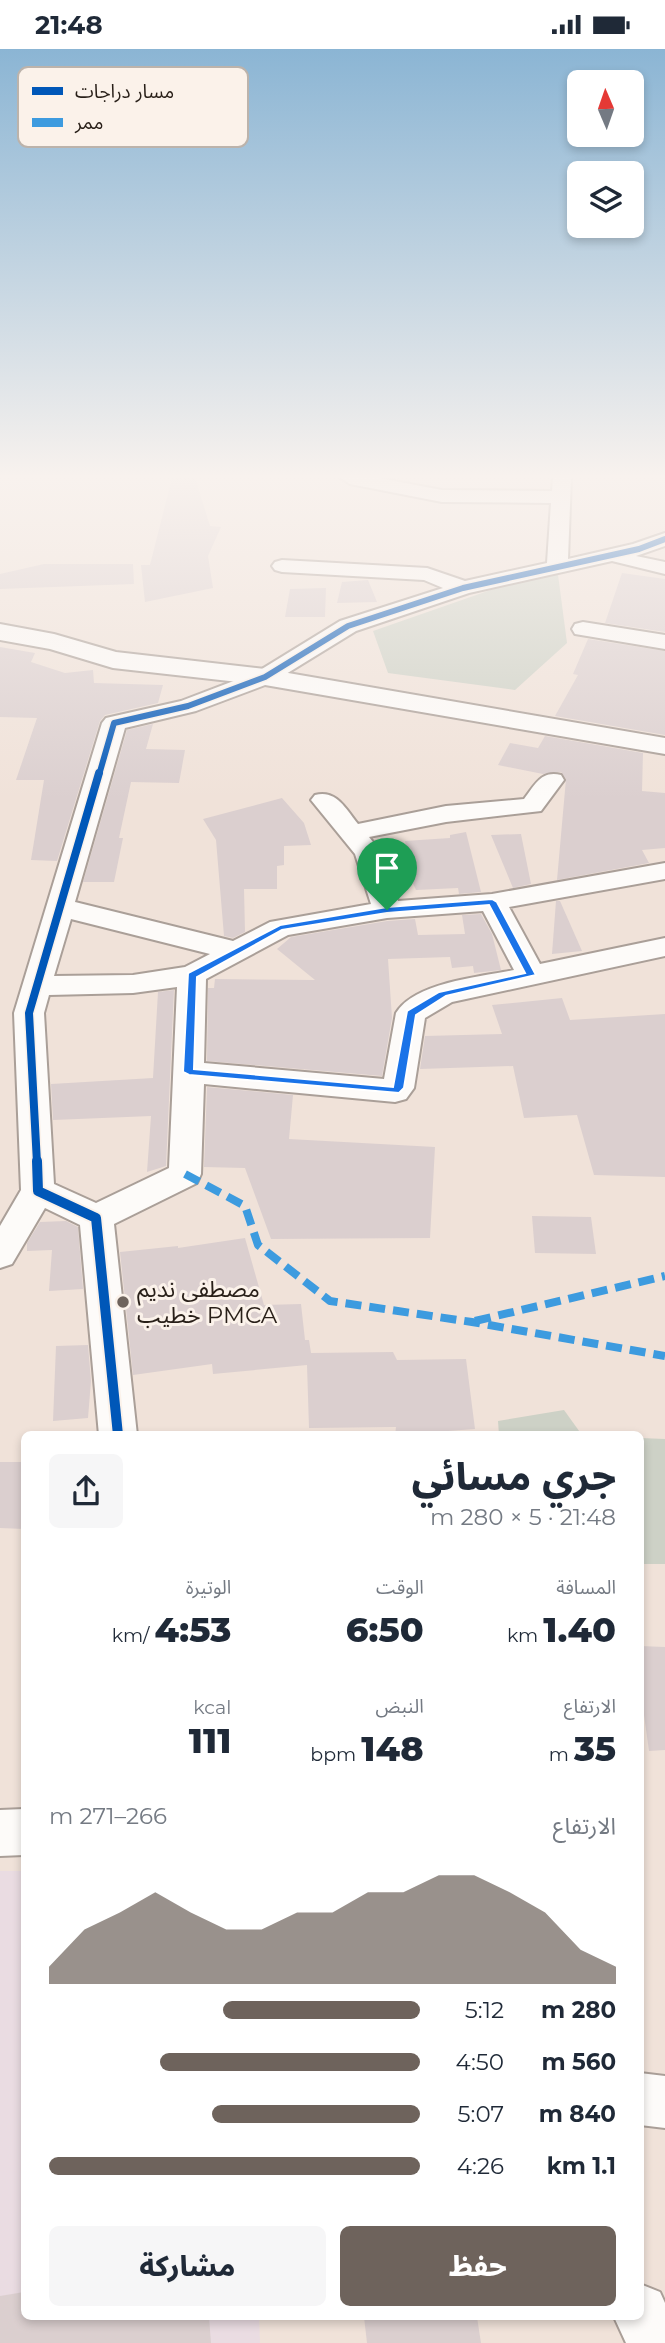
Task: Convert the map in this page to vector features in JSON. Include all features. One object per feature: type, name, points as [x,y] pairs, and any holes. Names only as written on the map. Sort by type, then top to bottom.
[{"type":"street","points":[[455,585],[463,588]]},
{"type":"street","points":[[0,1255],[38,1191],[33,1000],[114,723],[188,706],[265,677],[348,626],[476,585]]},
{"type":"street","points":[[583,629],[665,642]]},
{"type":"street","points":[[0,632],[23,635],[134,664],[265,677],[665,746]]},
{"type":"street","points":[[351,833],[446,814],[532,806],[552,780]]},
{"type":"street","points":[[324,800],[368,852],[387,910]]},
{"type":"street","points":[[0,1021],[33,1000],[192,975],[280,928],[387,910],[492,902],[665,871]]},
{"type":"street","points":[[492,902],[531,975]]},
{"type":"street","points":[[60,907],[237,951]]},
{"type":"street","points":[[189,1072],[395,1091],[398,1088],[411,1013],[443,994],[665,947]]},
{"type":"street","points":[[96,1218],[185,1174],[192,975]]},
{"type":"street","points":[[38,1191],[96,1218]]},
{"type":"street","points":[[96,1218],[118,1431]]},
{"type":"street","points":[[0,1833],[21,1832]]},
{"type":"street","points":[[644,2099],[665,2102]]},
{"type":"street","points":[[644,2320],[655,2343]]},
{"type":"shaded area","points":[[505,585],[559,585],[567,643],[515,690],[388,673],[373,631]]},
{"type":"shaded area","points":[[564,1410],[579,1431],[499,1431],[498,1421]]},
{"type":"shaded area","points":[[644,1438],[665,1439],[665,1564],[644,1564]]},
{"type":"shaded area","points":[[0,1871],[21,1871],[21,2320],[259,2320],[260,2343],[0,2343]]},
{"type":"building","points":[[0,585],[106,585],[0,589]]},
{"type":"building","points":[[143,585],[213,585],[213,588],[145,602]]},
{"type":"building","points":[[341,585],[370,585],[377,602],[337,603]]},
{"type":"building","points":[[618,585],[665,585],[665,632],[605,623]]},
{"type":"building","points":[[326,588],[325,617],[285,617],[290,589]]},
{"type":"building","points":[[588,639],[665,651],[665,735],[555,716],[578,675],[573,674]]},
{"type":"building","points":[[0,647],[35,653],[31,662],[65,673],[93,670],[94,683],[163,685],[158,703],[105,715],[100,721],[57,861],[31,860],[44,780],[16,780],[37,718],[0,717]]},
{"type":"building","points":[[153,724],[146,749],[185,750],[179,783],[131,782],[119,838],[123,838],[114,882],[83,882],[127,730]]},
{"type":"building","points":[[545,736],[643,753],[642,791],[665,793],[665,848],[642,850],[649,863],[557,880],[566,779],[561,772],[543,774],[498,765],[510,743],[538,748]]},
{"type":"building","points":[[282,798],[304,823],[311,845],[284,846],[284,865],[277,866],[277,889],[244,889],[245,932],[233,938],[224,936],[216,840],[203,819]]},
{"type":"building","points":[[466,832],[481,892],[459,894],[458,888],[416,890],[396,847],[406,847],[405,841],[450,838],[450,835]]},
{"type":"building","points":[[521,834],[531,884],[513,888],[491,835]]},
{"type":"building","points":[[556,901],[560,901],[582,951],[552,954]]},
{"type":"building","points":[[481,914],[492,934],[501,970],[474,973],[473,966],[452,968],[450,957],[388,959],[392,1018],[382,1076],[207,1061],[208,988],[214,988],[215,979],[315,980],[277,949],[291,937],[415,919],[418,935],[465,934],[462,915]]},
{"type":"building","points":[[174,990],[166,1166],[147,1172],[151,1116],[53,1120],[51,1084],[153,1078],[158,992]]},
{"type":"building","points":[[562,998],[570,1020],[665,1014],[665,1177],[594,1175],[577,1115],[524,1118],[513,1066],[420,1069],[425,1036],[502,1034],[492,1005]]},
{"type":"building","points":[[207,1087],[293,1095],[289,1139],[435,1147],[430,1238],[271,1239],[245,1168],[204,1167]]},
{"type":"building","points":[[532,1216],[591,1217],[596,1254],[535,1253]]},
{"type":"building","points":[[66,1221],[78,1227],[83,1289],[49,1291],[52,1250],[27,1251],[27,1243],[40,1222]]},
{"type":"building","points":[[245,1238],[264,1305],[301,1304],[305,1340],[309,1340],[311,1353],[393,1352],[397,1360],[466,1359],[475,1429],[396,1431],[396,1427],[309,1428],[307,1365],[213,1374],[212,1364],[133,1375],[120,1252],[178,1248]]},
{"type":"building","points":[[88,1345],[91,1381],[88,1418],[53,1421],[56,1346]]},
{"type":"building","points":[[0,1462],[21,1462],[21,1529],[0,1528]]},
{"type":"building","points":[[644,1646],[665,1647],[665,1750],[649,1751],[644,1715]]},
{"type":"building","points":[[21,2292],[21,2320],[209,2320],[211,2343],[0,2343],[0,2296]]},
{"type":"building","points":[[364,2320],[477,2320],[481,2343],[367,2343]]},
{"type":"marked path","points":[[185,1174],[245,1206],[258,1245],[330,1301],[472,1322],[665,1356]]},
{"type":"marked path","points":[[475,1321],[665,1276]]},
{"type":"cycle path","points":[[118,1431],[96,1218],[38,1191],[29,1013],[114,723],[188,706],[265,677],[348,626],[476,585]]},
{"type":"place","name":"مصطفى نديم خطيب PMCA","points":[[123,1302]]},
{"type":"route","points":[[492,902],[531,975],[443,994],[411,1013],[398,1088],[395,1091],[189,1072],[192,975],[280,928],[387,910],[492,902]]}]
